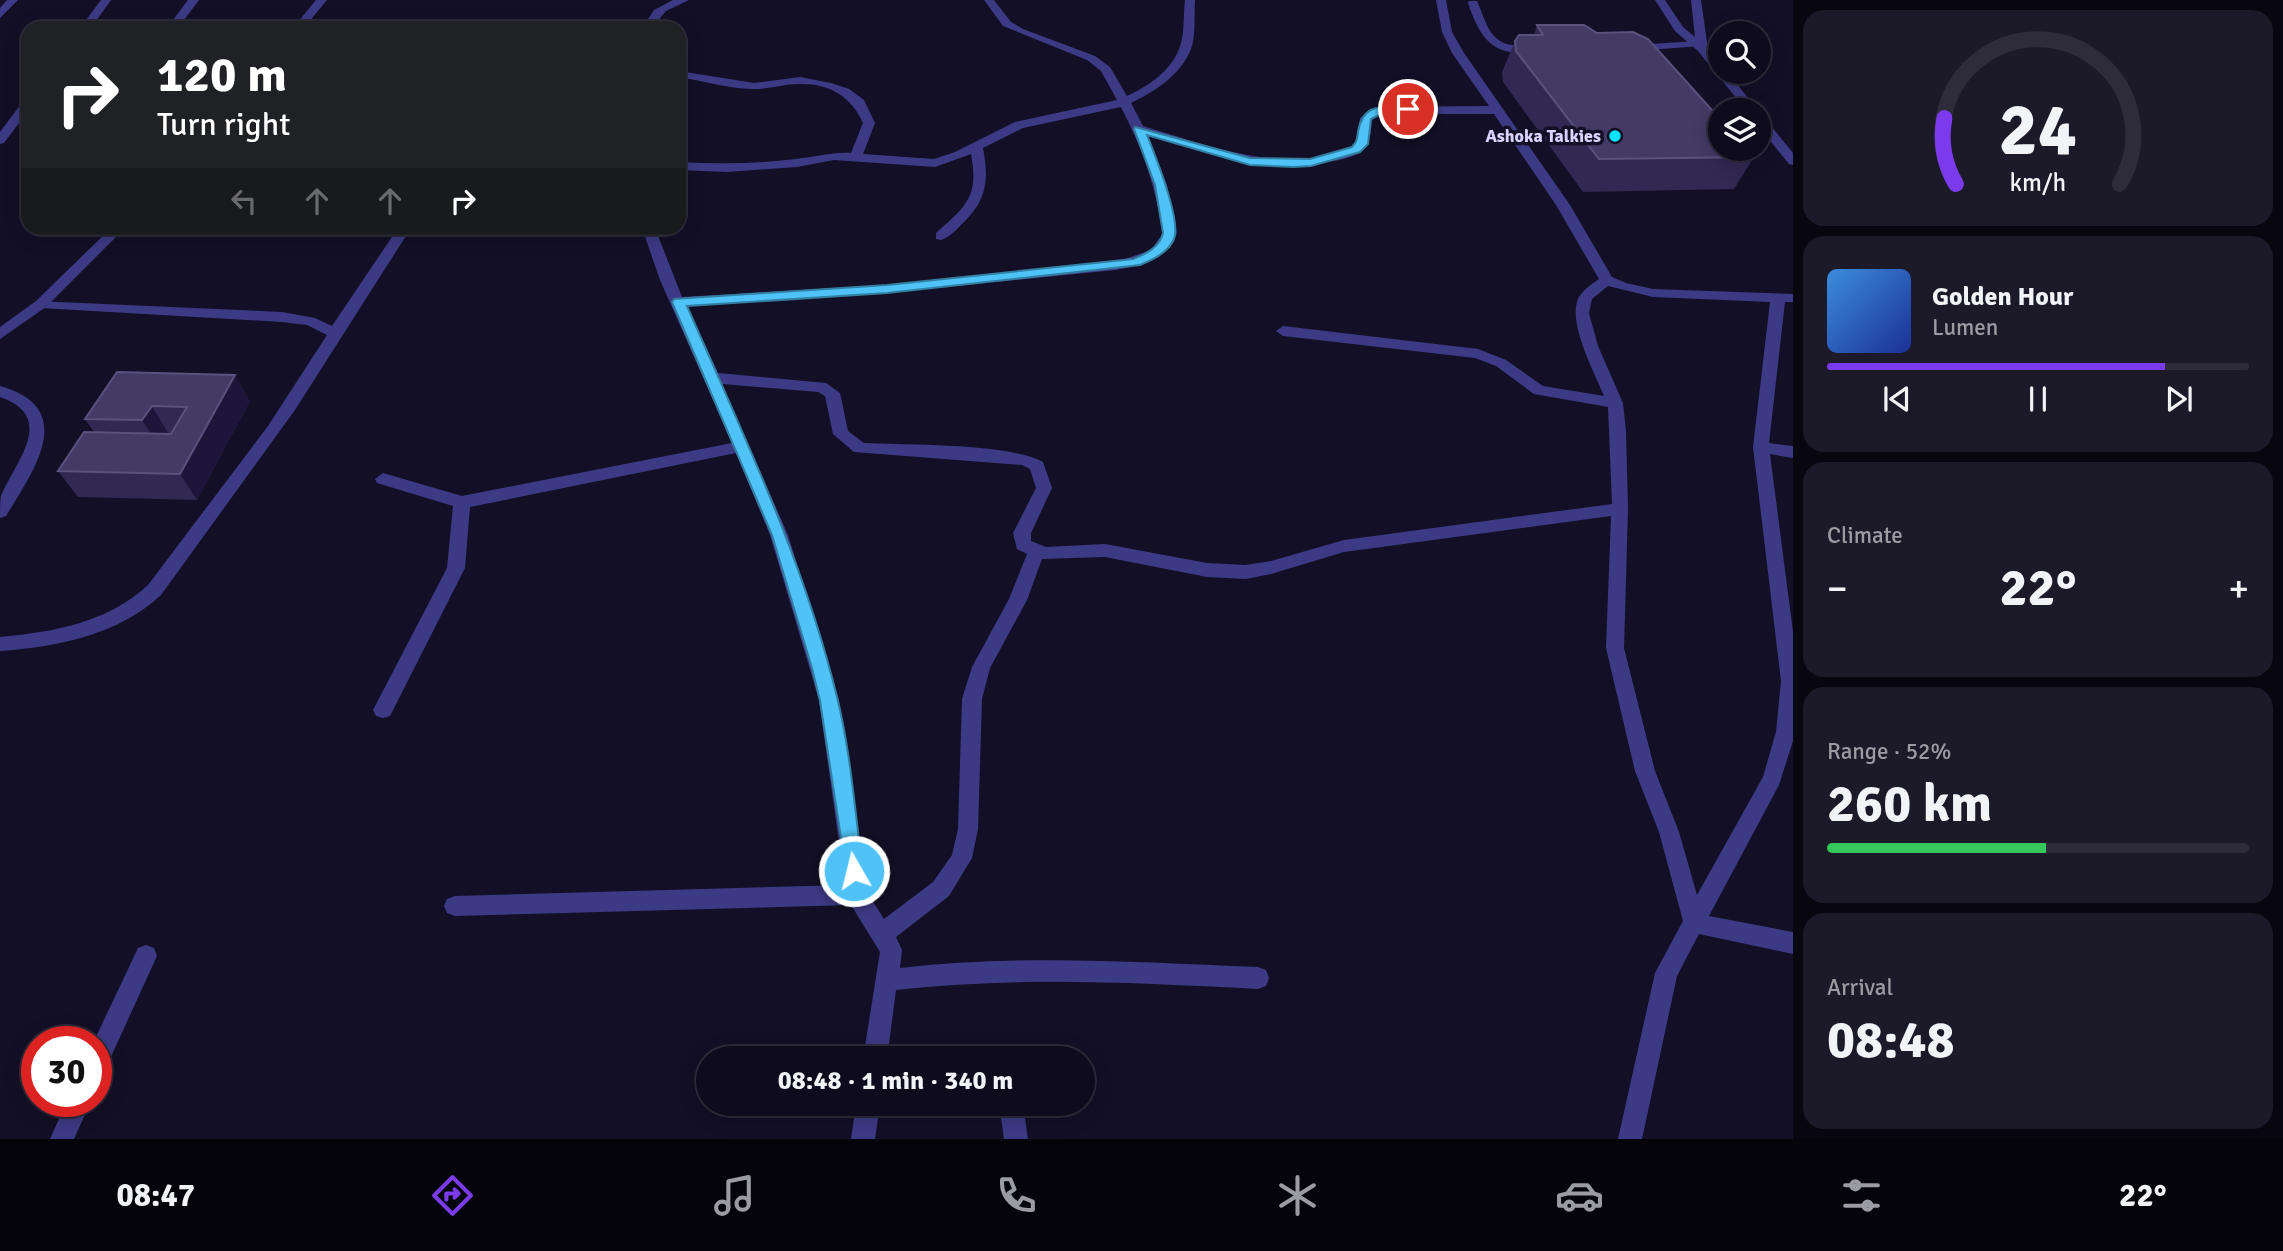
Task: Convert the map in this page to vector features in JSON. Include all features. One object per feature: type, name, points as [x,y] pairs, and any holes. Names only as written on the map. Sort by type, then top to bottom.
[{"type":"street","points":[[0,15],[13,0]]},
{"type":"street","points":[[90,21],[106,0]]},
{"type":"street","points":[[178,21],[194,0]]},
{"type":"street","points":[[304,21],[322,0]]},
{"type":"street","points":[[651,21],[654,13],[662,7],[684,0]]},
{"type":"street","points":[[679,302],[887,289],[1136,262],[1152,256],[1168,240],[1170,233],[1161,185],[1139,129],[1122,103],[1106,69],[1091,58],[1019,31],[1007,23],[989,0]]},
{"type":"street","points":[[686,166],[727,168],[797,163],[834,156],[935,163],[1019,125],[1122,103],[1145,92],[1173,69],[1186,48],[1190,0]]},
{"type":"street","points":[[1441,0],[1447,32],[1496,110],[1563,205],[1607,280],[1622,287],[1653,293],[1786,298],[1761,447],[1790,681],[1786,732],[1772,779],[1666,972],[1630,1139]]},
{"type":"street","points":[[1660,0],[1679,29],[1708,57]]},
{"type":"street","points":[[1696,0],[1699,46]]},
{"type":"street","points":[[1473,3],[1483,32],[1490,42],[1500,48],[1551,49]]},
{"type":"street","points":[[1623,47],[1699,46]]},
{"type":"street","points":[[686,75],[754,86],[800,80],[845,91],[860,103],[869,124],[856,158]]},
{"type":"street","points":[[1730,84],[1742,98]]},
{"type":"street","points":[[1139,129],[1250,162],[1294,164],[1356,150],[1362,144],[1366,118],[1379,110],[1496,110]]},
{"type":"street","points":[[0,140],[21,112]]},
{"type":"street","points":[[1771,134],[1793,161]]},
{"type":"street","points":[[941,236],[976,205],[983,178],[976,146]]},
{"type":"street","points":[[0,334],[41,304],[111,235]]},
{"type":"street","points":[[0,644],[58,637],[98,625],[134,607],[159,585],[268,438],[399,235]]},
{"type":"street","points":[[650,235],[663,271],[679,302],[779,535],[821,668],[829,701],[857,895],[891,950],[877,1046]]},
{"type":"street","points":[[1607,280],[1590,292],[1585,299],[1582,313],[1591,346],[1615,403],[1620,509],[1615,649],[1645,771],[1669,832],[1694,923]]},
{"type":"street","points":[[41,304],[282,317],[310,321],[335,333]]},
{"type":"street","points":[[1283,331],[1465,352],[1501,363],[1539,390],[1615,403]]},
{"type":"street","points":[[712,378],[821,387],[832,393],[841,434],[860,448],[949,452],[1026,460],[1037,466],[1044,488],[1022,533],[1023,544],[1036,553],[1112,551],[1243,572],[1271,568],[1344,545],[1620,509]]},
{"type":"street","points":[[0,391],[23,400],[37,418],[37,441],[25,470],[0,512]]},
{"type":"street","points":[[383,479],[462,502],[740,447]]},
{"type":"street","points":[[1761,447],[1793,452]]},
{"type":"street","points":[[383,710],[456,568],[462,502]]},
{"type":"street","points":[[881,935],[941,889],[962,858],[968,829],[972,699],[981,667],[1017,600],[1036,553]]},
{"type":"street","points":[[455,906],[857,895]]},
{"type":"street","points":[[1694,923],[1793,943]]},
{"type":"street","points":[[112,1029],[146,956]]},
{"type":"street","points":[[887,980],[968,971],[1056,969],[1258,978]]},
{"type":"street","points":[[863,1139],[866,1116]]},
{"type":"street","points":[[1013,1116],[1016,1139]]},
{"type":"street","points":[[62,1139],[72,1117]]},
{"type":"building","points":[[1537,25],[1584,25],[1597,33],[1633,32],[1648,39],[1708,106],[1708,158],[1599,159],[1516,51],[1515,41],[1519,35],[1543,35]]},
{"type":"building","points":[[117,372],[235,375],[180,474],[58,471],[84,432],[171,434],[187,407],[152,406],[142,420],[85,419]]},
{"type":"place","name":"Ashoka Talkies","points":[[1615,136]]},
{"type":"route","points":[[854,871],[829,701],[821,668],[766,500],[740,447],[679,302],[887,289],[1136,262],[1152,256],[1168,240],[1170,233],[1161,185],[1139,129],[1250,162],[1294,164],[1356,150],[1362,144],[1366,118],[1370,114],[1379,110],[1408,109]]}]
